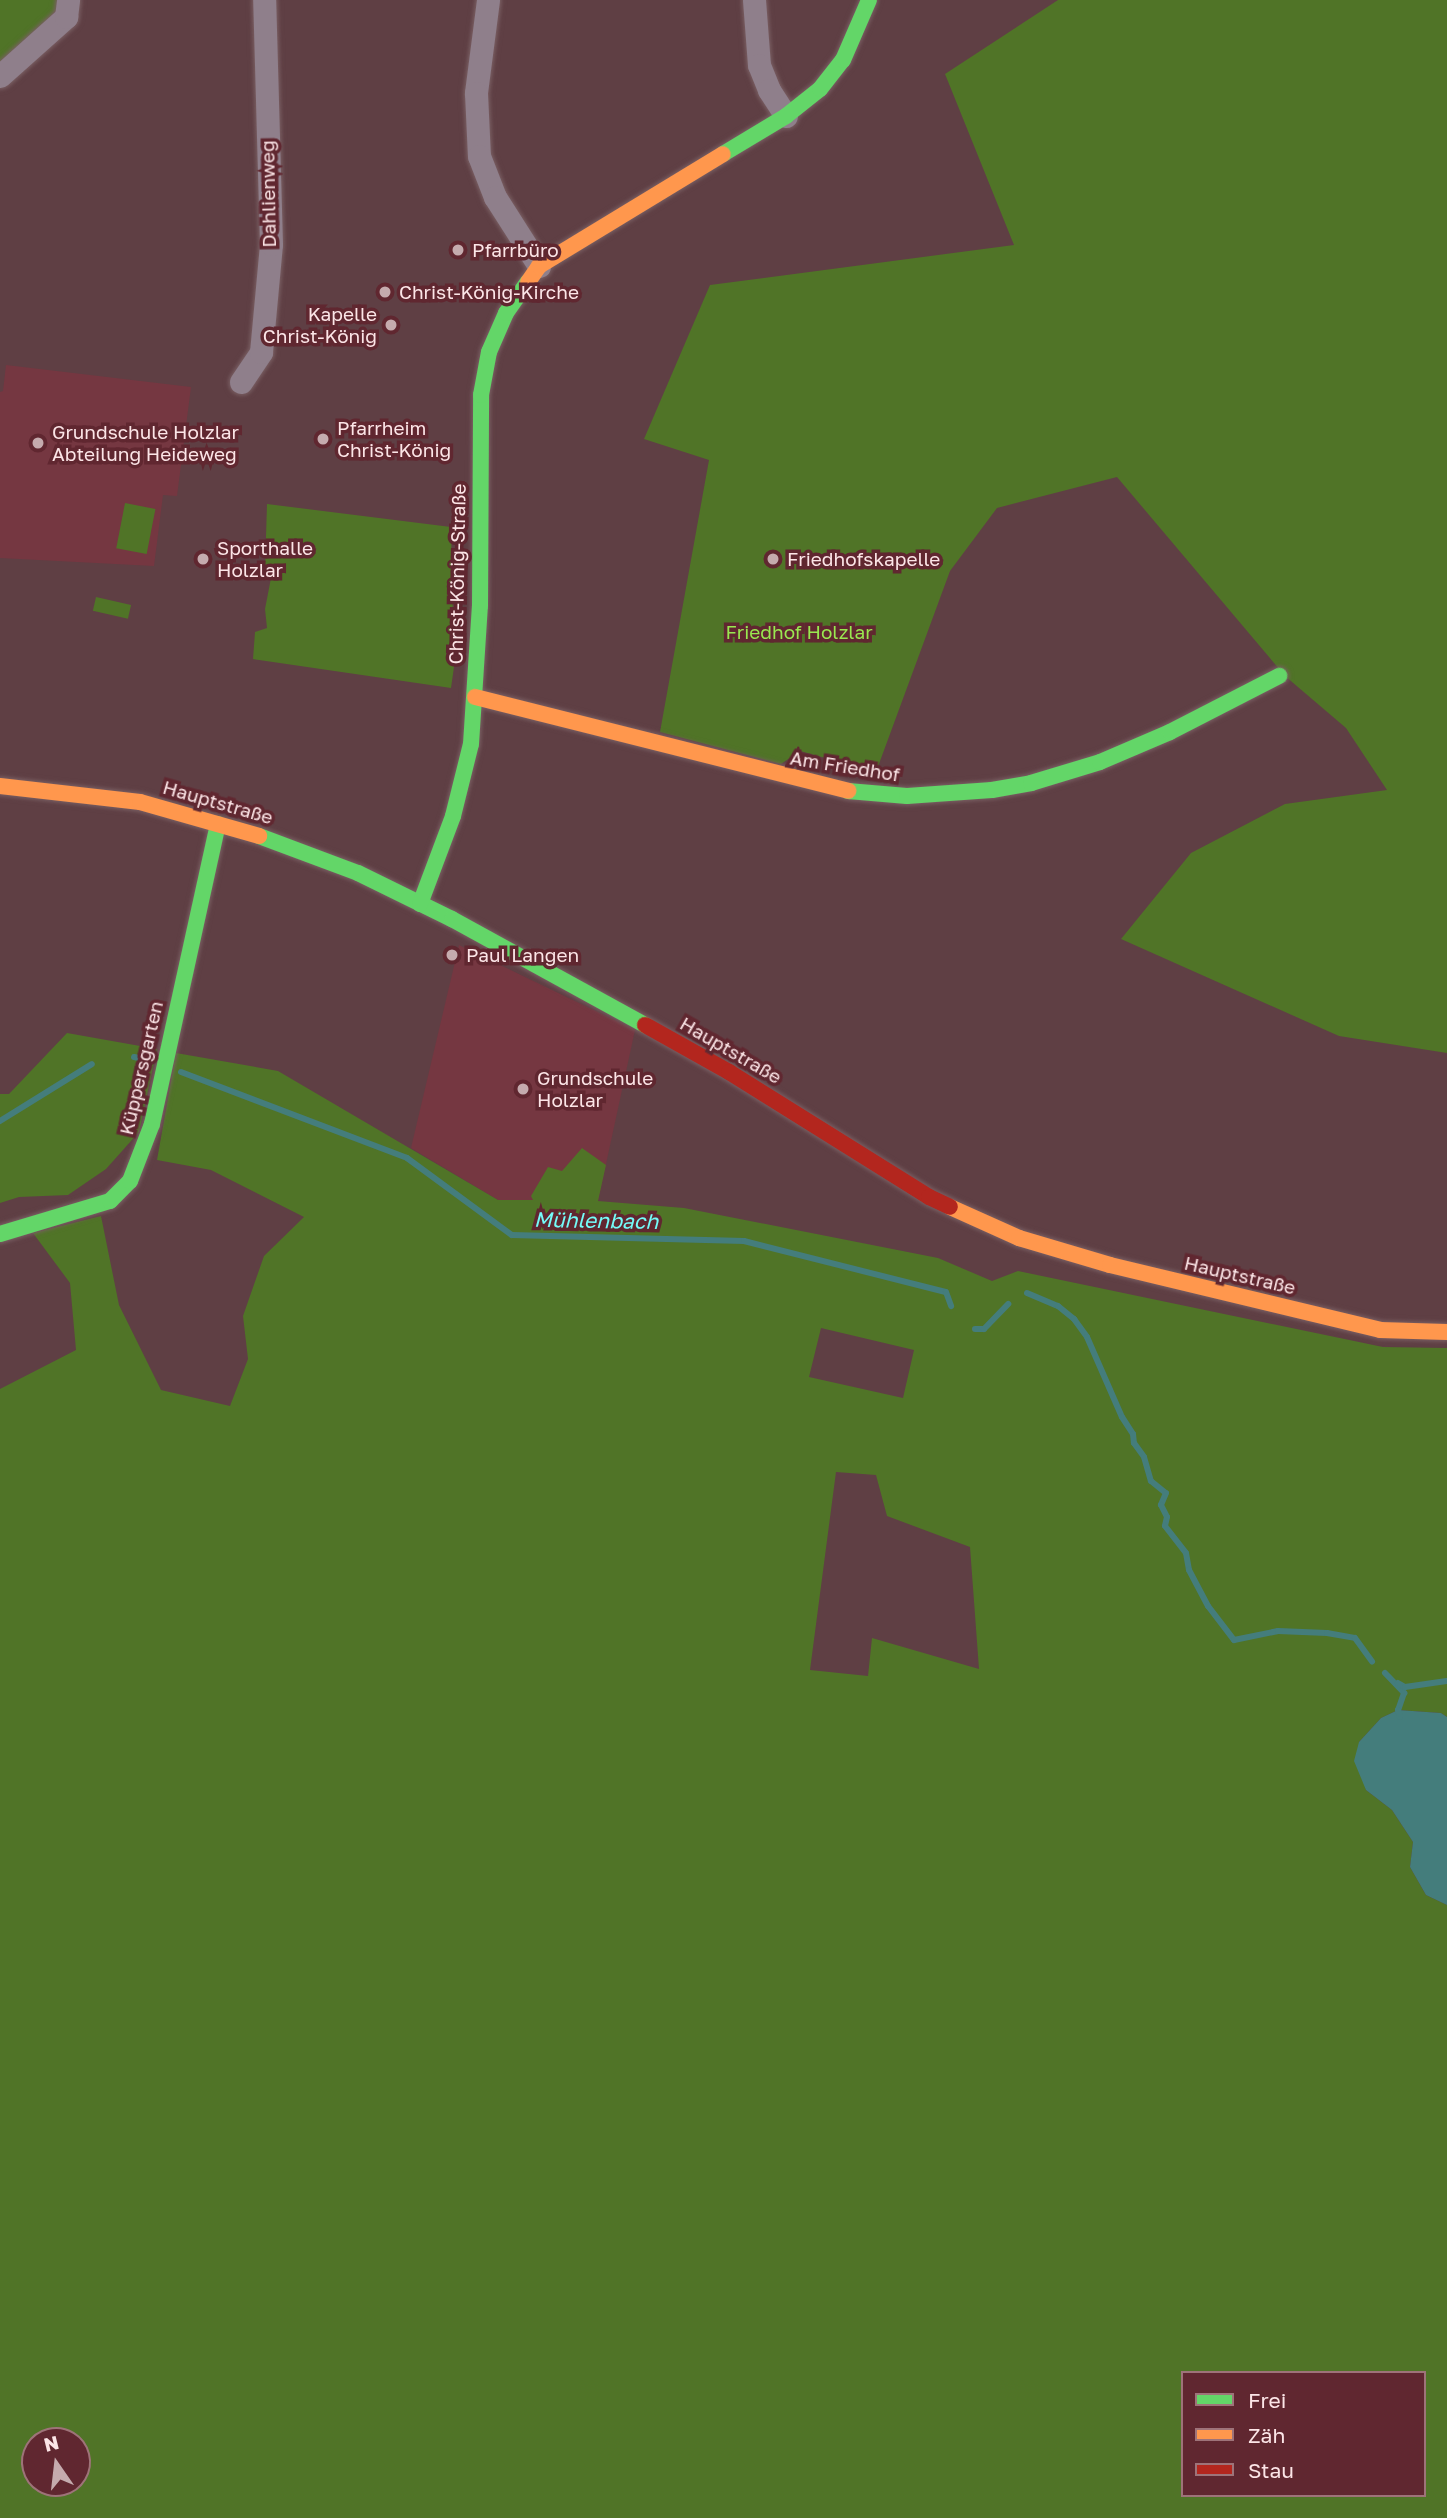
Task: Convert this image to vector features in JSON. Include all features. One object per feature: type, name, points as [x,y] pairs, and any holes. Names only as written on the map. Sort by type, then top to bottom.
[{"type":"street","points":[[0,76],[66,17],[68,0]]},
{"type":"street","name":"Dahlienweg","points":[[241,382],[261,352],[271,244],[264,0]]},
{"type":"street","points":[[488,0],[476,93],[479,156],[495,197],[539,266]]},
{"type":"street","points":[[754,0],[759,65],[769,90],[786,116]]},
{"type":"street","name":"Christ-König-Straße","points":[[421,904],[453,816],[471,744],[480,606],[481,396],[489,352],[506,313],[539,266],[786,116],[820,89],[843,60],[869,0]]},
{"type":"street","name":"Am Friedhof","points":[[475,697],[814,785],[856,793],[907,796],[992,790],[1031,783],[1100,762],[1170,732],[1279,676]]},
{"type":"street","name":"Hauptstraße","points":[[0,786],[46,789],[140,802],[286,844],[358,873],[421,904],[729,1072],[929,1197],[1019,1238],[1110,1265],[1380,1329],[1447,1332]]},
{"type":"street","name":"Küppersgarten","points":[[0,1234],[110,1201],[130,1181],[152,1124],[218,824]]},
{"type":"shaded area","points":[[6,365],[191,387],[177,496],[163,495],[154,566],[0,558],[0,392],[3,391]]},
{"type":"shaded area","name":"Grundschule Holzlar","points":[[459,945],[635,1030],[598,1201],[498,1200],[411,1148]]},
{"type":"green space","points":[[0,0],[66,0],[0,70]]},
{"type":"green space","name":"Friedhof Holzlar","points":[[1058,0],[1447,0],[1447,1053],[1339,1036],[1121,939],[1191,853],[1285,804],[1387,790],[1346,728],[1285,676],[1117,477],[997,508],[950,571],[876,772],[800,751],[781,764],[660,732],[709,460],[644,439],[710,285],[1014,245],[945,74]]},
{"type":"green space","points":[[125,503],[155,509],[147,554],[116,548]]},
{"type":"green space","points":[[267,504],[451,527],[454,667],[451,688],[253,659],[255,632],[267,628],[265,609],[271,578],[265,569]]},
{"type":"green space","points":[[96,597],[131,605],[128,619],[93,611]]},
{"type":"green space","points":[[67,1033],[157,1049],[139,1132],[106,1169],[68,1195],[19,1197],[0,1203],[0,1094],[9,1094]]},
{"type":"green space","points":[[176,1053],[278,1071],[498,1200],[533,1200],[531,1196],[548,1167],[562,1171],[582,1148],[606,1165],[598,1201],[684,1208],[938,1258],[992,1281],[1018,1271],[1383,1347],[1447,1348],[1447,1717],[1441,1713],[1398,1710],[1381,1718],[1359,1742],[1366,1790],[1392,1810],[1413,1842],[1410,1867],[1426,1895],[1447,1905],[1447,2518],[0,2518],[0,1389],[76,1350],[70,1283],[33,1233],[101,1216],[119,1305],[161,1390],[230,1406],[248,1359],[243,1316],[264,1256],[304,1217],[211,1170],[157,1160]],"holes":[[[821,1328],[914,1350],[903,1398],[809,1377]],[[836,1472],[876,1475],[887,1516],[970,1547],[979,1669],[872,1638],[868,1676],[810,1670]]]},
{"type":"water","points":[[1398,1710],[1441,1713],[1447,1717],[1447,1905],[1426,1895],[1410,1867],[1413,1842],[1392,1810],[1366,1790],[1354,1761],[1359,1742],[1381,1718]]},
{"type":"waterway","name":"Mühlenbach","points":[[134,1057],[153,1061]]},
{"type":"waterway","name":"Mühlenbach","points":[[0,1121],[92,1064]]},
{"type":"waterway","name":"Mühlenbach","points":[[181,1072],[407,1158],[512,1235],[744,1241],[946,1292],[951,1306]]},
{"type":"waterway","name":"Mühlenbach","points":[[1027,1293],[1058,1306],[1074,1319],[1087,1337],[1122,1417],[1133,1434],[1134,1443],[1144,1457],[1151,1481],[1166,1493],[1161,1505],[1167,1517],[1165,1526],[1186,1553],[1189,1570],[1208,1606],[1234,1640],[1278,1631],[1327,1633],[1355,1638],[1372,1661]]},
{"type":"waterway","name":"Mühlenbach","points":[[975,1329],[984,1329],[1008,1304]]},
{"type":"waterway","points":[[1385,1673],[1404,1693],[1398,1710],[1400,1717]]},
{"type":"waterway","points":[[1398,1683],[1405,1687],[1447,1681]]},
{"type":"traffic: fast","points":[[723,154],[786,116],[820,89],[843,60],[869,0]]},
{"type":"traffic: fast","points":[[420,904],[453,816],[471,744],[480,606],[481,395],[489,352],[506,313],[528,282]]},
{"type":"traffic: fast","points":[[848,791],[907,796],[992,790],[1031,783],[1100,762],[1170,732],[1279,676]]},
{"type":"traffic: fast","points":[[0,1234],[110,1201],[130,1181],[152,1124],[218,824]]},
{"type":"traffic: fast","points":[[259,836],[358,873],[452,919],[645,1025]]},
{"type":"traffic: slow","points":[[528,282],[539,266],[723,154]]},
{"type":"traffic: slow","points":[[475,697],[848,791]]},
{"type":"traffic: slow","points":[[0,786],[140,802],[259,836]]},
{"type":"traffic: slow","points":[[950,1207],[1019,1238],[1110,1265],[1380,1330],[1447,1332]]},
{"type":"traffic: jam","points":[[645,1025],[729,1072],[929,1197],[950,1207]]},
{"type":"place","name":"Pfarrbüro","points":[[458,250]]},
{"type":"place","name":"Christ-König-Kirche","points":[[385,292]]},
{"type":"place","name":"Kapelle Christ-König","points":[[391,325]]},
{"type":"place","name":"Pfarrheim Christ-König","points":[[323,439]]},
{"type":"place","name":"Grundschule Holzlar Abteilung Heideweg","points":[[38,443]]},
{"type":"place","name":"Sporthalle Holzlar","points":[[203,559]]},
{"type":"place","name":"Friedhofskapelle","points":[[773,559]]},
{"type":"place","name":"Paul Langen","points":[[452,955]]},
{"type":"place","name":"Grundschule Holzlar","points":[[523,1089]]}]
